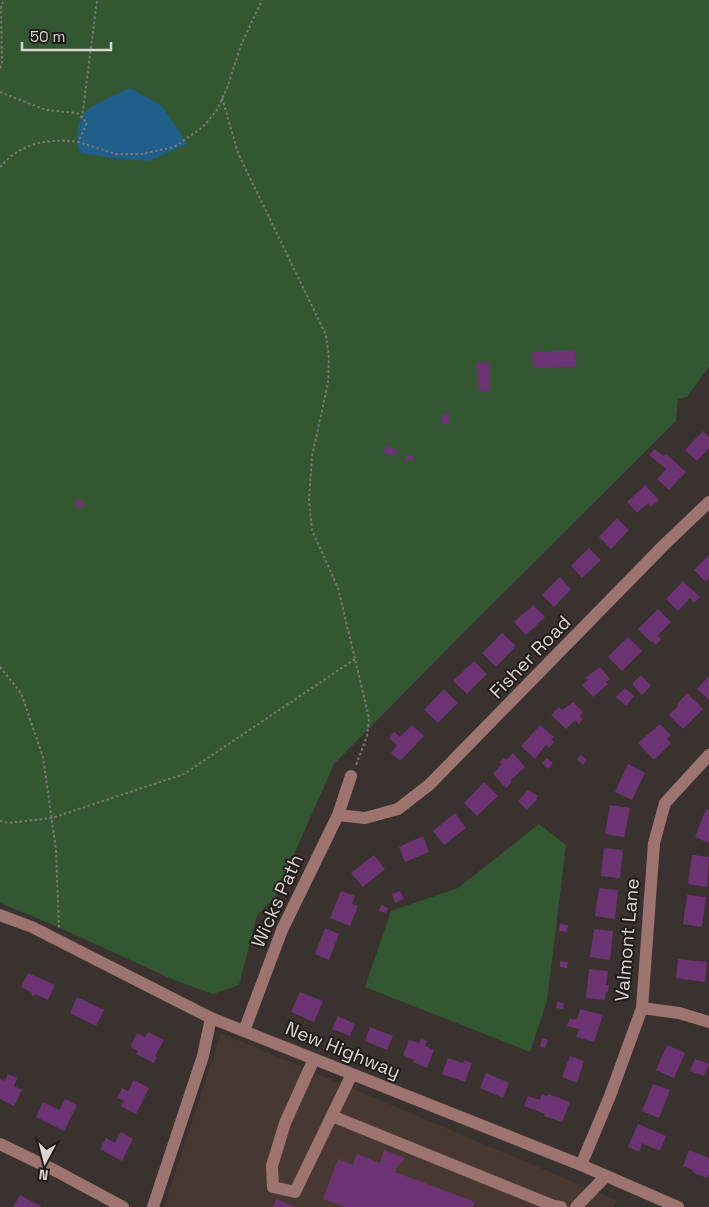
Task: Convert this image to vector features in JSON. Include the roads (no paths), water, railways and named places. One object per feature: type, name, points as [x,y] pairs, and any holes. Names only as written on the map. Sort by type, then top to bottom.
[{"type":"street","name":"Fisher Road","points":[[338,815],[365,818],[398,809],[429,785],[664,545],[709,502]]},
{"type":"street","name":"Valmont Lane","points":[[581,1165],[610,1096],[642,1008],[654,844],[664,803],[709,755]]},
{"type":"street","name":"Wicks Path","points":[[244,1031],[282,930],[338,815],[351,776]]},
{"type":"street","name":"New Highway","points":[[0,915],[32,927],[211,1018],[581,1165],[678,1207]]},
{"type":"street","points":[[642,1008],[679,1013],[709,1022]]},
{"type":"street","points":[[154,1207],[203,1056],[211,1018]]},
{"type":"street","points":[[314,1059],[286,1123],[272,1166],[272,1187],[295,1192],[352,1074]]},
{"type":"street","points":[[332,1116],[554,1206],[561,1207]]},
{"type":"street","points":[[0,1144],[123,1207]]},
{"type":"street","points":[[576,1207],[606,1176]]},
{"type":"water","points":[[130,88],[161,105],[187,144],[149,161],[80,153],[77,134],[79,124],[86,111],[98,103]]}]
